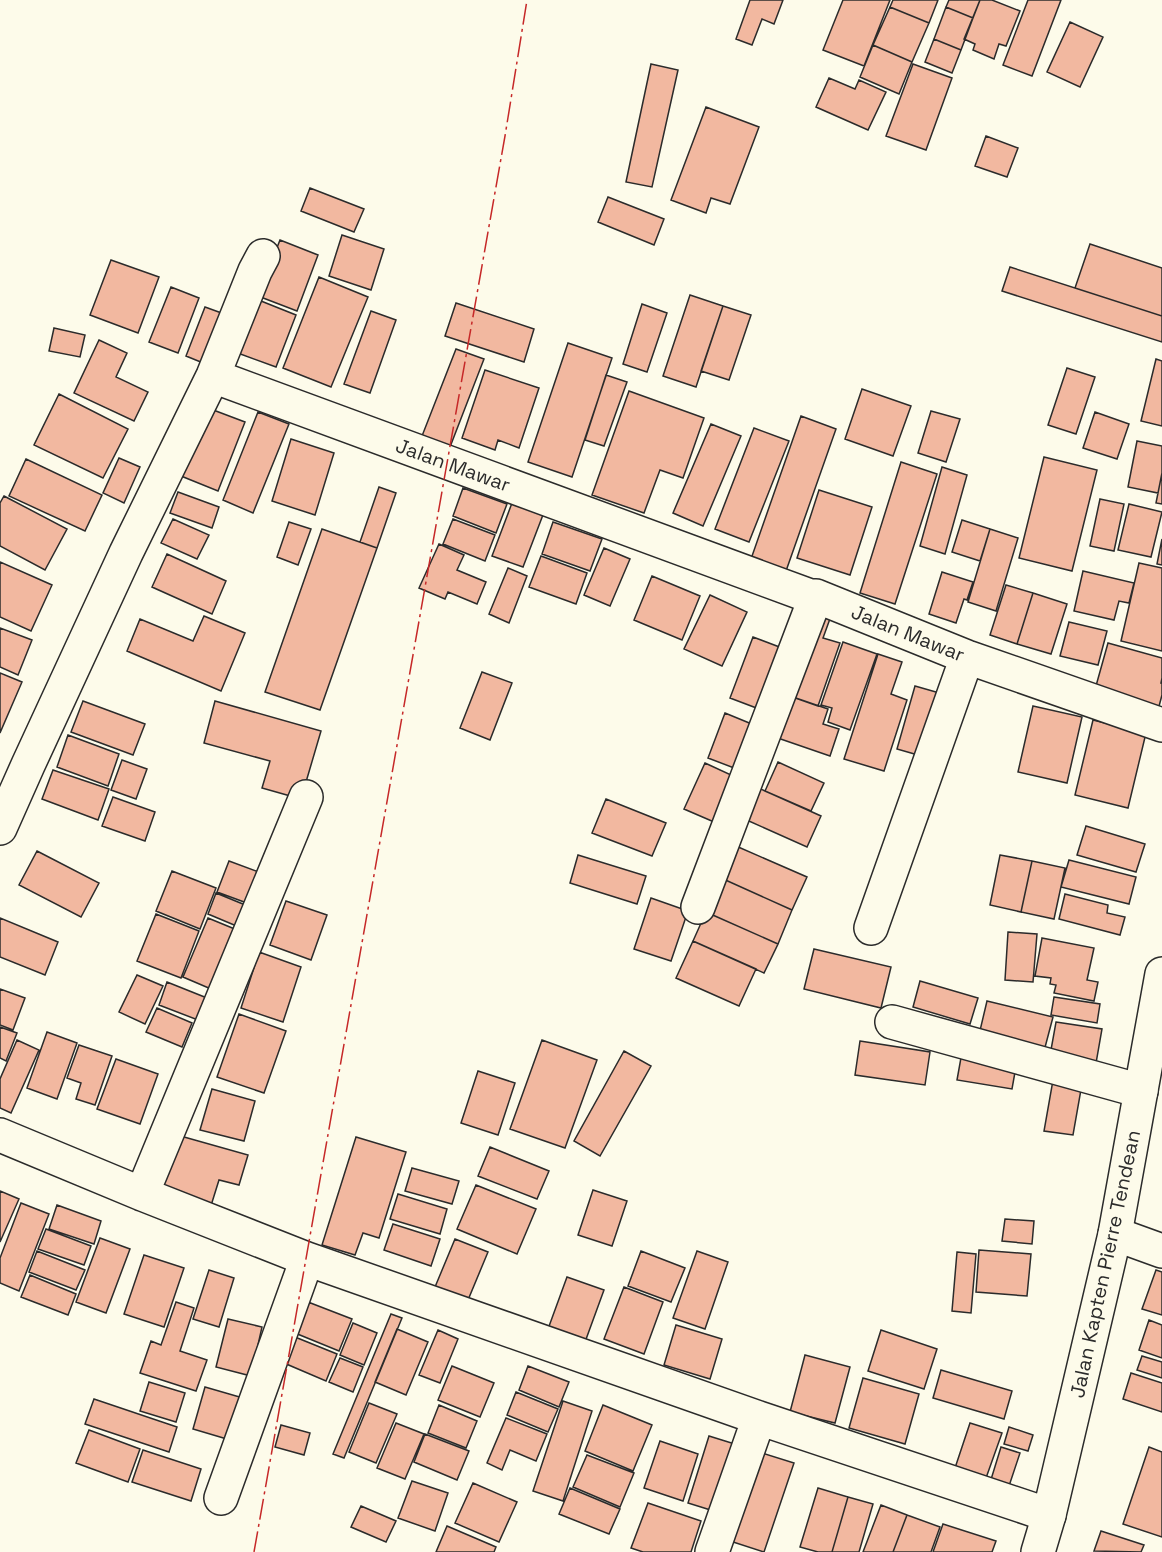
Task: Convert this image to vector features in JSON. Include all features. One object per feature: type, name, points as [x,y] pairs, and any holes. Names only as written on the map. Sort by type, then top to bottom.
[{"type":"street","points":[[0,828],[121,564],[213,376],[263,256]]},
{"type":"street","name":"Jalan Mawar","points":[[213,376],[798,592],[816,596],[967,657],[1162,725]]},
{"type":"street","points":[[698,907],[816,596]]},
{"type":"street","points":[[871,928],[967,657]]},
{"type":"street","points":[[142,1194],[306,797]]},
{"type":"street","name":"Jalan Kapten Pierre Tendean","points":[[1038,1552],[1049,1515],[1115,1234],[1162,974]]},
{"type":"street","points":[[892,1022],[1141,1090]]},
{"type":"street","points":[[0,1135],[142,1194],[307,1258],[759,1418],[1049,1515]]},
{"type":"street","points":[[1115,1234],[1162,1251]]},
{"type":"street","points":[[221,1498],[307,1258]]},
{"type":"street","points":[[712,1552],[759,1418]]},
{"type":"building","points":[[750,0],[783,0],[774,24],[762,19],[752,45],[736,39]]},
{"type":"building","points":[[843,0],[890,0],[864,66],[823,50]]},
{"type":"building","points":[[893,0],[938,0],[929,23],[890,7]]},
{"type":"building","points":[[949,0],[980,0],[973,18],[946,7]]},
{"type":"building","points":[[980,0],[992,0],[1020,11],[1006,46],[999,44],[994,59],[973,50],[975,44],[964,39]]},
{"type":"building","points":[[1028,0],[1061,0],[1032,76],[1003,65]]},
{"type":"building","points":[[890,7],[929,23],[912,62],[873,45]]},
{"type":"building","points":[[946,7],[973,18],[961,50],[934,39]]},
{"type":"building","points":[[1070,22],[1103,37],[1080,87],[1047,72]]},
{"type":"building","points":[[934,39],[961,50],[952,73],[925,62]]},
{"type":"building","points":[[873,45],[912,62],[899,94],[860,77]]},
{"type":"building","points":[[651,64],[678,70],[652,187],[626,182]]},
{"type":"building","points":[[913,64],[952,78],[926,150],[886,136]]},
{"type":"building","points":[[829,78],[855,89],[859,80],[886,92],[868,130],[816,107]]},
{"type":"building","points":[[706,107],[759,127],[730,204],[711,198],[706,213],[671,200]]},
{"type":"building","points":[[986,136],[1018,148],[1007,177],[975,166]]},
{"type":"building","points":[[310,188],[364,209],[354,232],[301,211]]},
{"type":"building","points":[[608,197],[664,219],[654,245],[598,222]]},
{"type":"building","points":[[342,235],[384,249],[371,290],[329,276]]},
{"type":"building","points":[[280,240],[318,255],[297,311],[258,296]]},
{"type":"building","points":[[1090,244],[1162,268],[1162,316],[1075,288]]},
{"type":"building","points":[[111,260],[159,277],[138,333],[90,315]]},
{"type":"building","points":[[1010,267],[1162,316],[1162,342],[1002,291]]},
{"type":"building","points":[[319,277],[368,297],[331,387],[283,368]]},
{"type":"building","points":[[171,287],[199,298],[178,353],[149,342]]},
{"type":"building","points":[[690,295],[723,306],[696,387],[663,376]]},
{"type":"building","points":[[256,299],[296,315],[276,367],[235,352]]},
{"type":"building","points":[[456,303],[534,329],[524,362],[445,336]]},
{"type":"building","points":[[642,304],[667,313],[647,372],[623,364]]},
{"type":"building","points":[[723,306],[751,315],[729,380],[701,371]]},
{"type":"building","points":[[205,307],[227,315],[208,365],[186,356]]},
{"type":"building","points":[[371,311],[396,320],[370,393],[344,384]]},
{"type":"building","points":[[54,328],[85,335],[80,357],[49,351]]},
{"type":"building","points":[[99,340],[127,353],[116,377],[148,392],[134,421],[74,393]]},
{"type":"building","points":[[568,343],[612,358],[572,477],[528,462]]},
{"type":"building","points":[[456,349],[484,359],[450,447],[422,436]]},
{"type":"building","points":[[1156,359],[1162,361],[1162,426],[1141,421]]},
{"type":"building","points":[[1067,368],[1095,377],[1076,434],[1048,425]]},
{"type":"building","points":[[485,370],[539,388],[519,448],[498,440],[495,450],[462,438]]},
{"type":"building","points":[[606,375],[627,382],[604,446],[585,440]]},
{"type":"building","points":[[862,389],[911,406],[893,456],[845,439]]},
{"type":"building","points":[[629,391],[704,418],[683,478],[660,470],[644,513],[592,495]]},
{"type":"building","points":[[59,394],[128,429],[103,478],[34,445]]},
{"type":"building","points":[[208,408],[245,422],[218,491],[181,476]]},
{"type":"building","points":[[931,411],[960,419],[946,462],[918,453]]},
{"type":"building","points":[[258,412],[289,424],[253,513],[223,500]]},
{"type":"building","points":[[1095,412],[1129,424],[1117,459],[1083,448]]},
{"type":"building","points":[[801,416],[836,429],[786,571],[751,559]]},
{"type":"building","points":[[711,424],[741,436],[703,526],[673,513]]},
{"type":"building","points":[[754,428],[789,441],[749,542],[715,529]]},
{"type":"building","points":[[291,439],[334,453],[315,515],[272,501]]},
{"type":"building","points":[[1137,441],[1162,446],[1162,473],[1158,493],[1128,487]]},
{"type":"building","points":[[1044,457],[1097,470],[1072,571],[1019,558]]},
{"type":"building","points":[[119,458],[140,467],[124,503],[103,493]]},
{"type":"building","points":[[26,459],[102,495],[85,531],[9,496]]},
{"type":"building","points":[[901,462],[937,474],[895,604],[860,593]]},
{"type":"building","points":[[942,467],[967,475],[945,554],[920,546]]},
{"type":"building","points":[[1162,473],[1162,504],[1156,503]]},
{"type":"building","points":[[379,487],[396,493],[377,548],[360,542]]},
{"type":"building","points":[[463,488],[507,504],[496,533],[453,516]]},
{"type":"building","points":[[819,490],[872,507],[850,575],[797,558]]},
{"type":"building","points":[[178,492],[219,507],[212,528],[170,513]]},
{"type":"building","points":[[515,495],[546,507],[523,567],[492,556]]},
{"type":"building","points":[[4,496],[67,529],[45,570],[0,546],[0,503]]},
{"type":"building","points":[[1100,499],[1124,504],[1114,551],[1090,546]]},
{"type":"building","points":[[1129,504],[1162,512],[1151,557],[1118,550]]},
{"type":"building","points":[[173,519],[209,535],[197,559],[161,543]]},
{"type":"building","points":[[453,519],[495,535],[485,561],[443,544]]},
{"type":"building","points":[[962,520],[990,529],[980,561],[952,552]]},
{"type":"building","points":[[289,522],[311,529],[298,565],[277,557]]},
{"type":"building","points":[[553,522],[602,539],[590,571],[542,554]]},
{"type":"building","points":[[322,529],[377,548],[320,710],[265,692]]},
{"type":"building","points":[[990,529],[1018,538],[996,611],[968,602]]},
{"type":"building","points":[[1162,539],[1162,565],[1157,564]]},
{"type":"building","points":[[439,544],[464,555],[457,570],[486,582],[477,604],[448,592],[445,599],[419,588]]},
{"type":"building","points":[[604,548],[630,559],[610,606],[584,595]]},
{"type":"building","points":[[167,554],[226,581],[212,614],[152,587]]},
{"type":"building","points":[[541,556],[587,573],[576,604],[529,587]]},
{"type":"building","points":[[0,562],[52,585],[31,631],[0,617]]},
{"type":"building","points":[[1139,563],[1162,568],[1162,651],[1121,641]]},
{"type":"building","points":[[508,568],[527,576],[509,623],[489,614]]},
{"type":"building","points":[[1083,571],[1134,583],[1129,603],[1119,601],[1114,620],[1074,611]]},
{"type":"building","points":[[942,572],[973,582],[967,600],[964,599],[956,623],[929,614]]},
{"type":"building","points":[[652,576],[700,596],[682,640],[634,620]]},
{"type":"building","points":[[1006,585],[1033,593],[1017,644],[990,635]]},
{"type":"building","points":[[1033,593],[1067,604],[1051,654],[1017,644]]},
{"type":"building","points":[[710,595],[747,612],[722,666],[684,649]]},
{"type":"building","points":[[813,609],[831,616],[823,638],[840,643],[818,706],[784,694]]},
{"type":"building","points":[[204,616],[245,633],[221,691],[127,651],[140,619],[193,641]]},
{"type":"building","points":[[1069,622],[1107,631],[1098,665],[1060,656]]},
{"type":"building","points":[[0,628],[32,640],[18,675],[0,667]]},
{"type":"building","points":[[753,637],[790,651],[767,712],[730,698]]},
{"type":"building","points":[[843,642],[877,654],[850,730],[828,722],[832,708],[821,705]]},
{"type":"building","points":[[1108,643],[1162,658],[1162,695],[1158,710],[1094,693]]},
{"type":"building","points":[[878,654],[902,662],[891,694],[907,700],[884,771],[844,759]]},
{"type":"building","points":[[482,672],[512,683],[490,740],[460,728]]},
{"type":"building","points":[[0,673],[22,682],[0,733]]},
{"type":"building","points":[[915,686],[943,694],[925,757],[897,749]]},
{"type":"building","points":[[784,694],[828,709],[823,724],[839,729],[830,756],[769,735]]},
{"type":"building","points":[[83,701],[145,724],[133,755],[71,732]]},
{"type":"building","points":[[215,701],[321,731],[301,799],[262,788],[270,761],[204,743]]},
{"type":"building","points":[[1033,706],[1082,717],[1067,783],[1018,772]]},
{"type":"building","points":[[725,713],[759,727],[742,771],[708,758]]},
{"type":"building","points":[[1093,720],[1146,733],[1128,808],[1075,795]]},
{"type":"building","points":[[68,735],[119,754],[108,786],[57,767]]},
{"type":"building","points":[[122,760],[147,769],[136,799],[111,790]]},
{"type":"building","points":[[778,762],[824,783],[811,811],[765,791]]},
{"type":"building","points":[[705,763],[742,780],[721,825],[684,809]]},
{"type":"building","points":[[53,770],[109,789],[98,820],[42,799]]},
{"type":"building","points":[[754,786],[821,816],[807,847],[740,817]]},
{"type":"building","points":[[113,797],[155,812],[145,841],[102,826]]},
{"type":"building","points":[[606,799],[666,823],[652,856],[592,833]]},
{"type":"building","points":[[1086,826],[1145,844],[1136,872],[1077,855]]},
{"type":"building","points":[[736,846],[807,877],[792,910],[721,878]]},
{"type":"building","points":[[37,851],[99,883],[81,917],[19,885]]},
{"type":"building","points":[[578,855],[646,876],[637,904],[570,883]]},
{"type":"building","points":[[1000,855],[1032,861],[1021,912],[990,905]]},
{"type":"building","points":[[1069,860],[1136,877],[1129,904],[1061,887]]},
{"type":"building","points":[[229,861],[267,875],[255,906],[217,892]]},
{"type":"building","points":[[1032,861],[1065,868],[1054,919],[1021,912]]},
{"type":"building","points":[[172,871],[216,888],[200,929],[156,911]]},
{"type":"building","points":[[721,878],[792,910],[778,944],[706,912]]},
{"type":"building","points":[[216,893],[255,909],[246,930],[208,914]]},
{"type":"building","points":[[1065,894],[1108,905],[1107,913],[1125,917],[1120,935],[1059,919]]},
{"type":"building","points":[[651,898],[688,911],[671,961],[634,949]]},
{"type":"building","points":[[286,901],[327,915],[311,960],[270,945]]},
{"type":"building","points":[[706,912],[778,944],[764,973],[693,941]]},
{"type":"building","points":[[156,914],[199,931],[181,978],[137,961]]},
{"type":"building","points":[[0,918],[58,942],[45,975],[0,957]]},
{"type":"building","points":[[208,918],[242,932],[218,992],[183,977]]},
{"type":"building","points":[[1008,932],[1037,934],[1033,982],[1005,980]]},
{"type":"building","points":[[1042,938],[1094,948],[1087,980],[1098,982],[1094,1001],[1054,993],[1056,985],[1050,984],[1051,978],[1035,976]]},
{"type":"building","points":[[693,941],[756,969],[739,1006],[676,978]]},
{"type":"building","points":[[814,949],[891,967],[881,1008],[804,989]]},
{"type":"building","points":[[259,952],[301,967],[283,1022],[241,1008]]},
{"type":"building","points":[[137,975],[163,986],[145,1024],[119,1012]]},
{"type":"building","points":[[920,981],[978,998],[970,1024],[913,1007]]},
{"type":"building","points":[[167,982],[207,998],[198,1020],[159,1005]]},
{"type":"building","points":[[0,989],[25,998],[13,1030],[0,1025]]},
{"type":"building","points":[[1054,997],[1100,1004],[1097,1023],[1051,1015]]},
{"type":"building","points":[[987,1001],[1053,1017],[1043,1055],[978,1039]]},
{"type":"building","points":[[157,1008],[192,1023],[182,1047],[146,1032]]},
{"type":"building","points":[[239,1014],[286,1031],[264,1093],[217,1077]]},
{"type":"building","points":[[1056,1022],[1102,1029],[1095,1069],[1049,1061]]},
{"type":"building","points":[[0,1027],[17,1033],[6,1061],[0,1058]]},
{"type":"building","points":[[47,1032],[77,1043],[57,1099],[27,1088]]},
{"type":"building","points":[[17,1040],[39,1050],[11,1113],[0,1108],[0,1079]]},
{"type":"building","points":[[542,1040],[597,1060],[565,1148],[510,1129]]},
{"type":"building","points":[[860,1041],[930,1052],[925,1085],[855,1075]]},
{"type":"building","points":[[79,1045],[112,1056],[95,1105],[76,1099],[81,1083],[67,1078]]},
{"type":"building","points":[[624,1051],[651,1066],[600,1156],[574,1141]]},
{"type":"building","points":[[962,1052],[1017,1061],[1012,1089],[957,1080]]},
{"type":"building","points":[[116,1059],[158,1074],[140,1124],[97,1109]]},
{"type":"building","points":[[478,1071],[515,1083],[498,1135],[461,1123]]},
{"type":"building","points":[[1053,1080],[1082,1084],[1073,1135],[1044,1131]]},
{"type":"building","points":[[212,1089],[255,1101],[244,1141],[200,1130]]},
{"type":"building","points":[[177,1135],[248,1155],[239,1185],[219,1180],[209,1212],[159,1197]]},
{"type":"building","points":[[356,1137],[406,1152],[379,1238],[363,1233],[355,1255],[322,1245]]},
{"type":"building","points":[[490,1147],[549,1171],[537,1199],[478,1176]]},
{"type":"building","points":[[412,1168],[459,1181],[452,1204],[405,1191]]},
{"type":"building","points":[[476,1185],[536,1209],[517,1254],[457,1229]]},
{"type":"building","points":[[593,1190],[627,1201],[612,1246],[578,1235]]},
{"type":"building","points":[[0,1191],[19,1199],[0,1242]]},
{"type":"building","points":[[398,1194],[447,1209],[440,1234],[390,1219]]},
{"type":"building","points":[[21,1203],[49,1214],[19,1291],[0,1283],[0,1258]]},
{"type":"building","points":[[57,1205],[101,1221],[94,1244],[49,1229]]},
{"type":"building","points":[[1005,1219],[1034,1221],[1032,1244],[1002,1241]]},
{"type":"building","points":[[393,1224],[440,1239],[431,1266],[384,1250]]},
{"type":"building","points":[[46,1229],[91,1246],[84,1265],[38,1249]]},
{"type":"building","points":[[100,1238],[130,1249],[106,1313],[76,1302]]},
{"type":"building","points":[[455,1239],[488,1252],[468,1300],[435,1287]]},
{"type":"building","points":[[979,1250],[1031,1254],[1027,1296],[976,1292]]},
{"type":"building","points":[[37,1251],[85,1270],[76,1290],[29,1272]]},
{"type":"building","points":[[641,1251],[685,1268],[671,1302],[628,1286]]},
{"type":"building","points":[[697,1251],[728,1262],[705,1329],[673,1318]]},
{"type":"building","points":[[957,1252],[976,1254],[971,1313],[952,1311]]},
{"type":"building","points":[[144,1255],[184,1268],[164,1327],[124,1314]]},
{"type":"building","points":[[209,1270],[234,1278],[219,1327],[193,1319]]},
{"type":"building","points":[[1156,1270],[1162,1272],[1162,1315],[1142,1309]]},
{"type":"building","points":[[30,1275],[76,1294],[68,1315],[21,1297]]},
{"type":"building","points":[[567,1277],[604,1290],[585,1342],[548,1329]]},
{"type":"building","points":[[624,1287],[663,1302],[644,1354],[604,1339]]},
{"type":"building","points":[[176,1302],[194,1308],[180,1351],[207,1360],[196,1391],[140,1373],[151,1341],[161,1345]]},
{"type":"building","points":[[308,1302],[352,1319],[339,1351],[295,1333]]},
{"type":"building","points":[[391,1314],[402,1318],[344,1458],[333,1454]]},
{"type":"building","points":[[228,1319],[262,1327],[251,1376],[216,1367]]},
{"type":"building","points":[[1149,1320],[1162,1325],[1162,1358],[1139,1350]]},
{"type":"building","points":[[353,1323],[377,1333],[364,1365],[340,1355]]},
{"type":"building","points":[[676,1325],[722,1339],[710,1379],[664,1365]]},
{"type":"building","points":[[397,1329],[428,1342],[406,1395],[375,1382]]},
{"type":"building","points":[[438,1330],[458,1339],[440,1383],[419,1375]]},
{"type":"building","points":[[881,1330],[937,1349],[924,1389],[868,1371]]},
{"type":"building","points":[[295,1337],[337,1354],[326,1381],[284,1363]]},
{"type":"building","points":[[805,1355],[850,1367],[835,1423],[790,1412]]},
{"type":"building","points":[[1142,1356],[1162,1362],[1162,1378],[1137,1370]]},
{"type":"building","points":[[340,1358],[363,1367],[353,1392],[329,1382]]},
{"type":"building","points":[[452,1366],[494,1383],[480,1417],[438,1400]]},
{"type":"building","points":[[528,1366],[569,1382],[559,1407],[519,1390]]},
{"type":"building","points":[[941,1370],[1012,1391],[1004,1419],[933,1398]]},
{"type":"building","points":[[1131,1373],[1162,1383],[1162,1412],[1123,1399]]},
{"type":"building","points":[[863,1378],[919,1394],[905,1444],[849,1428]]},
{"type":"building","points":[[149,1382],[185,1393],[176,1422],[140,1411]]},
{"type":"building","points":[[205,1387],[250,1400],[237,1442],[193,1429]]},
{"type":"building","points":[[516,1392],[558,1409],[548,1432],[507,1415]]},
{"type":"building","points":[[94,1399],[177,1427],[169,1452],[85,1424]]},
{"type":"building","points":[[563,1401],[592,1411],[563,1501],[533,1491]]},
{"type":"building","points":[[369,1403],[397,1414],[376,1463],[349,1452]]},
{"type":"building","points":[[439,1405],[477,1421],[466,1448],[428,1433]]},
{"type":"building","points":[[603,1405],[652,1425],[633,1471],[585,1451]]},
{"type":"building","points":[[506,1418],[547,1434],[536,1461],[510,1450],[502,1470],[487,1463]]},
{"type":"building","points":[[396,1423],[424,1434],[405,1479],[377,1468]]},
{"type":"building","points":[[970,1423],[1002,1433],[986,1478],[955,1468]]},
{"type":"building","points":[[281,1425],[310,1433],[304,1455],[275,1447]]},
{"type":"building","points":[[1009,1427],[1033,1435],[1028,1451],[1004,1444]]},
{"type":"building","points":[[89,1430],[140,1449],[128,1482],[76,1463]]},
{"type":"building","points":[[425,1434],[469,1451],[457,1480],[414,1462]]},
{"type":"building","points":[[709,1436],[738,1445],[717,1512],[688,1503]]},
{"type":"building","points":[[660,1441],[698,1454],[683,1501],[644,1488]]},
{"type":"building","points":[[1001,1447],[1020,1453],[1007,1492],[989,1486]]},
{"type":"building","points":[[1149,1447],[1162,1452],[1162,1537],[1123,1524]]},
{"type":"building","points":[[143,1450],[201,1469],[191,1501],[132,1482]]},
{"type":"building","points":[[759,1452],[794,1463],[764,1552],[730,1541]]},
{"type":"building","points":[[587,1455],[634,1473],[620,1507],[573,1487]]},
{"type":"building","points":[[412,1481],[448,1493],[435,1531],[398,1518]]},
{"type":"building","points":[[473,1483],[517,1502],[499,1542],[455,1523]]},
{"type":"building","points":[[570,1488],[620,1509],[609,1534],[559,1514]]},
{"type":"building","points":[[818,1488],[848,1497],[832,1552],[818,1552],[800,1547]]},
{"type":"building","points":[[848,1497],[873,1504],[859,1552],[832,1552]]},
{"type":"building","points":[[648,1503],[701,1521],[691,1552],[643,1552],[631,1548]]},
{"type":"building","points":[[881,1505],[907,1515],[893,1552],[863,1552]]},
{"type":"building","points":[[361,1506],[396,1521],[386,1542],[351,1527]]},
{"type":"building","points":[[907,1515],[940,1527],[931,1552],[893,1552]]},
{"type":"building","points":[[943,1524],[996,1541],[992,1552],[933,1552]]},
{"type":"building","points":[[447,1526],[496,1547],[494,1552],[436,1552]]},
{"type":"building","points":[[1101,1531],[1144,1545],[1141,1552],[1094,1551]]},
{"type":"power","points":[[254,1552],[505,136],[527,0]]}]
